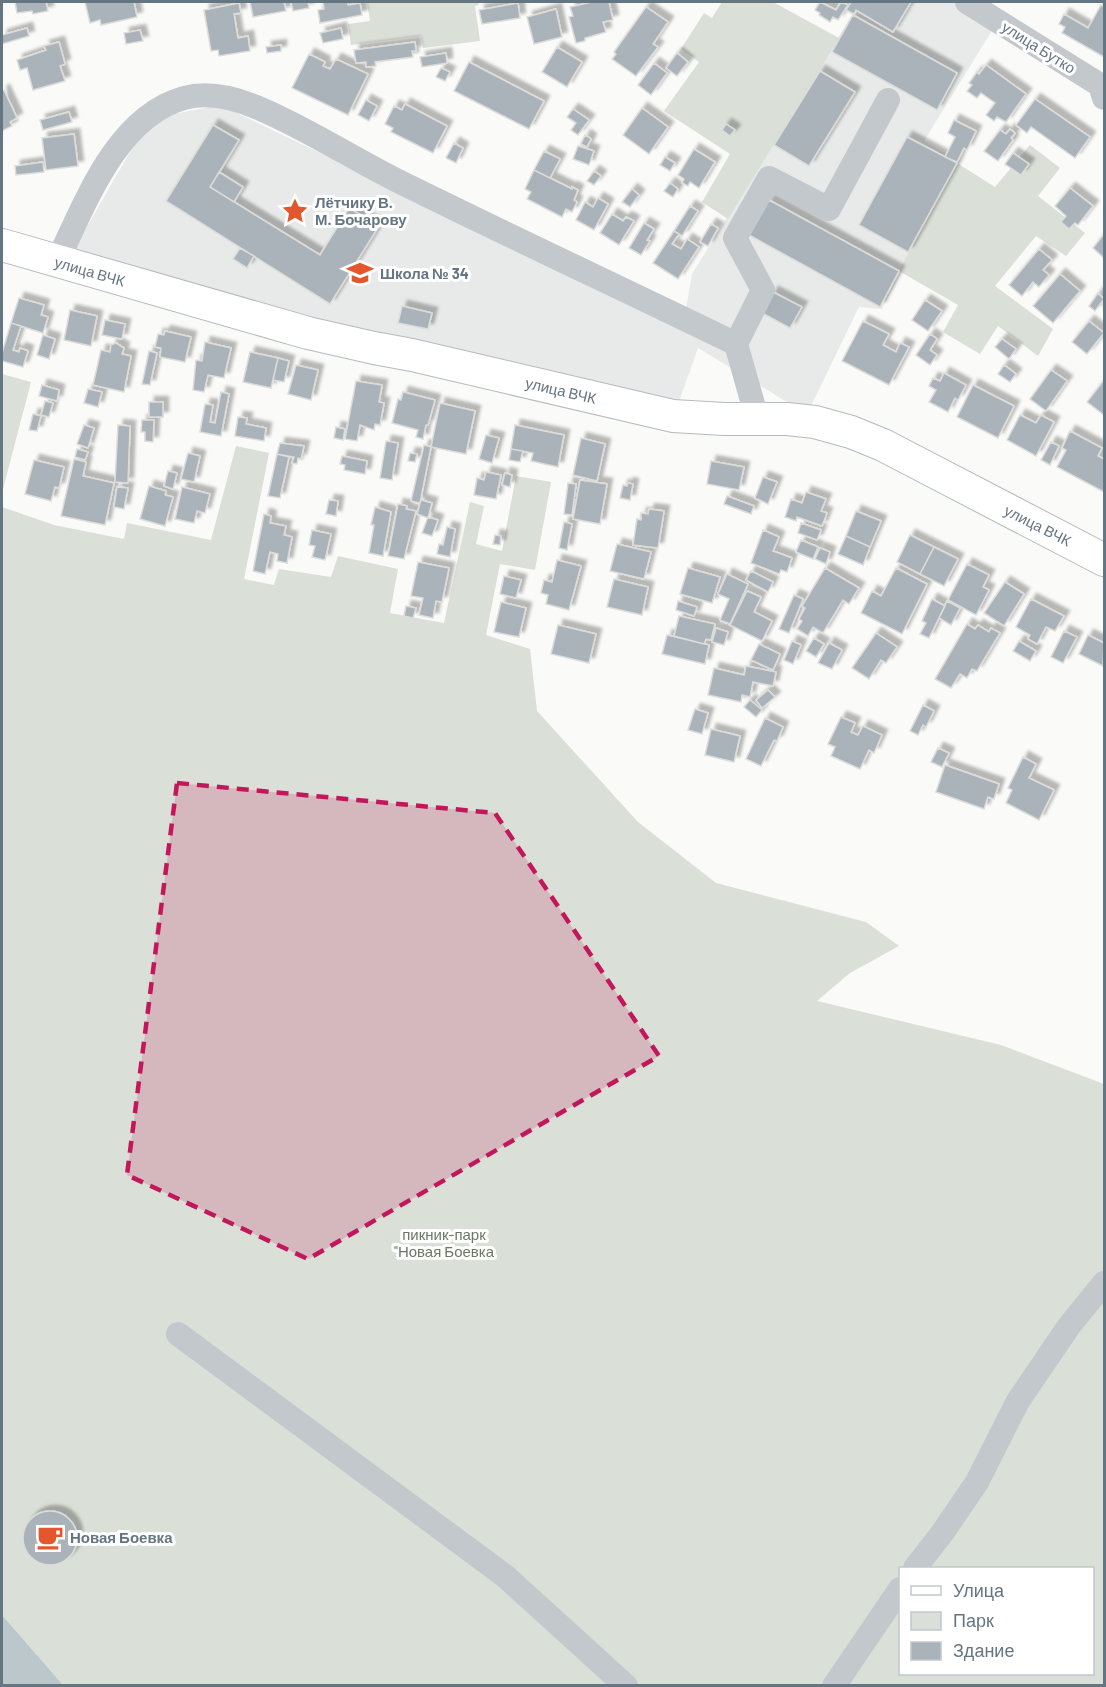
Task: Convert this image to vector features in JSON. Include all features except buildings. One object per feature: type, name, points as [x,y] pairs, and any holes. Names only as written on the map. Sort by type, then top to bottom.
[{"type":"main road","name":"улица ВЧК","points":[[2,244],[57,262],[308,333],[673,416],[815,422],[851,432],[883,445],[1104,560]]},
{"type":"lane","name":"улица Бутко","points":[[967,2],[1100,85],[1104,98]]},
{"type":"lane","points":[[57,262],[96,181],[125,138],[140,123],[167,105],[186,98],[207,95],[227,98],[263,110],[396,180],[736,344]]},
{"type":"lane","points":[[757,418],[736,344],[763,290],[735,238],[769,178],[829,209],[888,100]]},
{"type":"lane","points":[[917,1567],[977,1482],[1018,1401],[1069,1326],[1104,1283]]},
{"type":"lane","points":[[178,1334],[505,1576],[626,1686]]},
{"type":"lane","points":[[834,1686],[899,1590]]},
{"type":"highlighted area","points":[[177,783],[495,813],[659,1056],[308,1259],[127,1175]]},
{"type":"shaded area","points":[[848,2],[964,2],[996,24],[924,141],[960,161],[882,309],[859,307],[807,414],[698,348],[676,410],[411,350],[72,253],[138,138],[169,115],[220,105],[683,326],[692,274],[852,15],[844,9]]},
{"type":"shaded area","points":[[2,1615],[63,1685],[2,1685]]},
{"type":"green space","points":[[367,2],[478,2],[479,5],[475,6],[480,41],[423,48],[421,36],[351,45],[348,24],[370,21]]},
{"type":"green space","points":[[722,2],[773,2],[839,38],[728,219],[702,202],[730,154],[664,111],[699,62],[681,49],[704,13],[712,18]]},
{"type":"green space","points":[[1030,145],[1060,168],[1038,196],[1085,233],[1066,256],[1036,236],[995,286],[1053,329],[1038,356],[998,326],[980,354],[943,332],[958,305],[899,271],[957,163],[995,187]]},
{"type":"green space","points":[[2,374],[31,382],[2,493]]},
{"type":"green space","name":"пикник-парк \"Новая Боевка","points":[[236,446],[269,453],[244,579],[274,585],[279,569],[331,577],[338,556],[398,569],[390,613],[444,623],[470,502],[484,506],[476,544],[502,551],[516,476],[551,482],[535,570],[500,564],[486,635],[530,649],[537,711],[638,822],[716,883],[866,922],[899,946],[850,973],[817,1001],[1001,1045],[1104,1084],[1104,1685],[63,1685],[2,1615],[2,507],[54,525],[124,539],[127,523],[211,540]]},
{"type":"place","name":"Лётчику В. М. Бочарову","points":[[295,211]]},
{"type":"place","name":"Школа № 34","points":[[360,273]]},
{"type":"place","name":"Новая Боевка","points":[[50,1537]]}]
